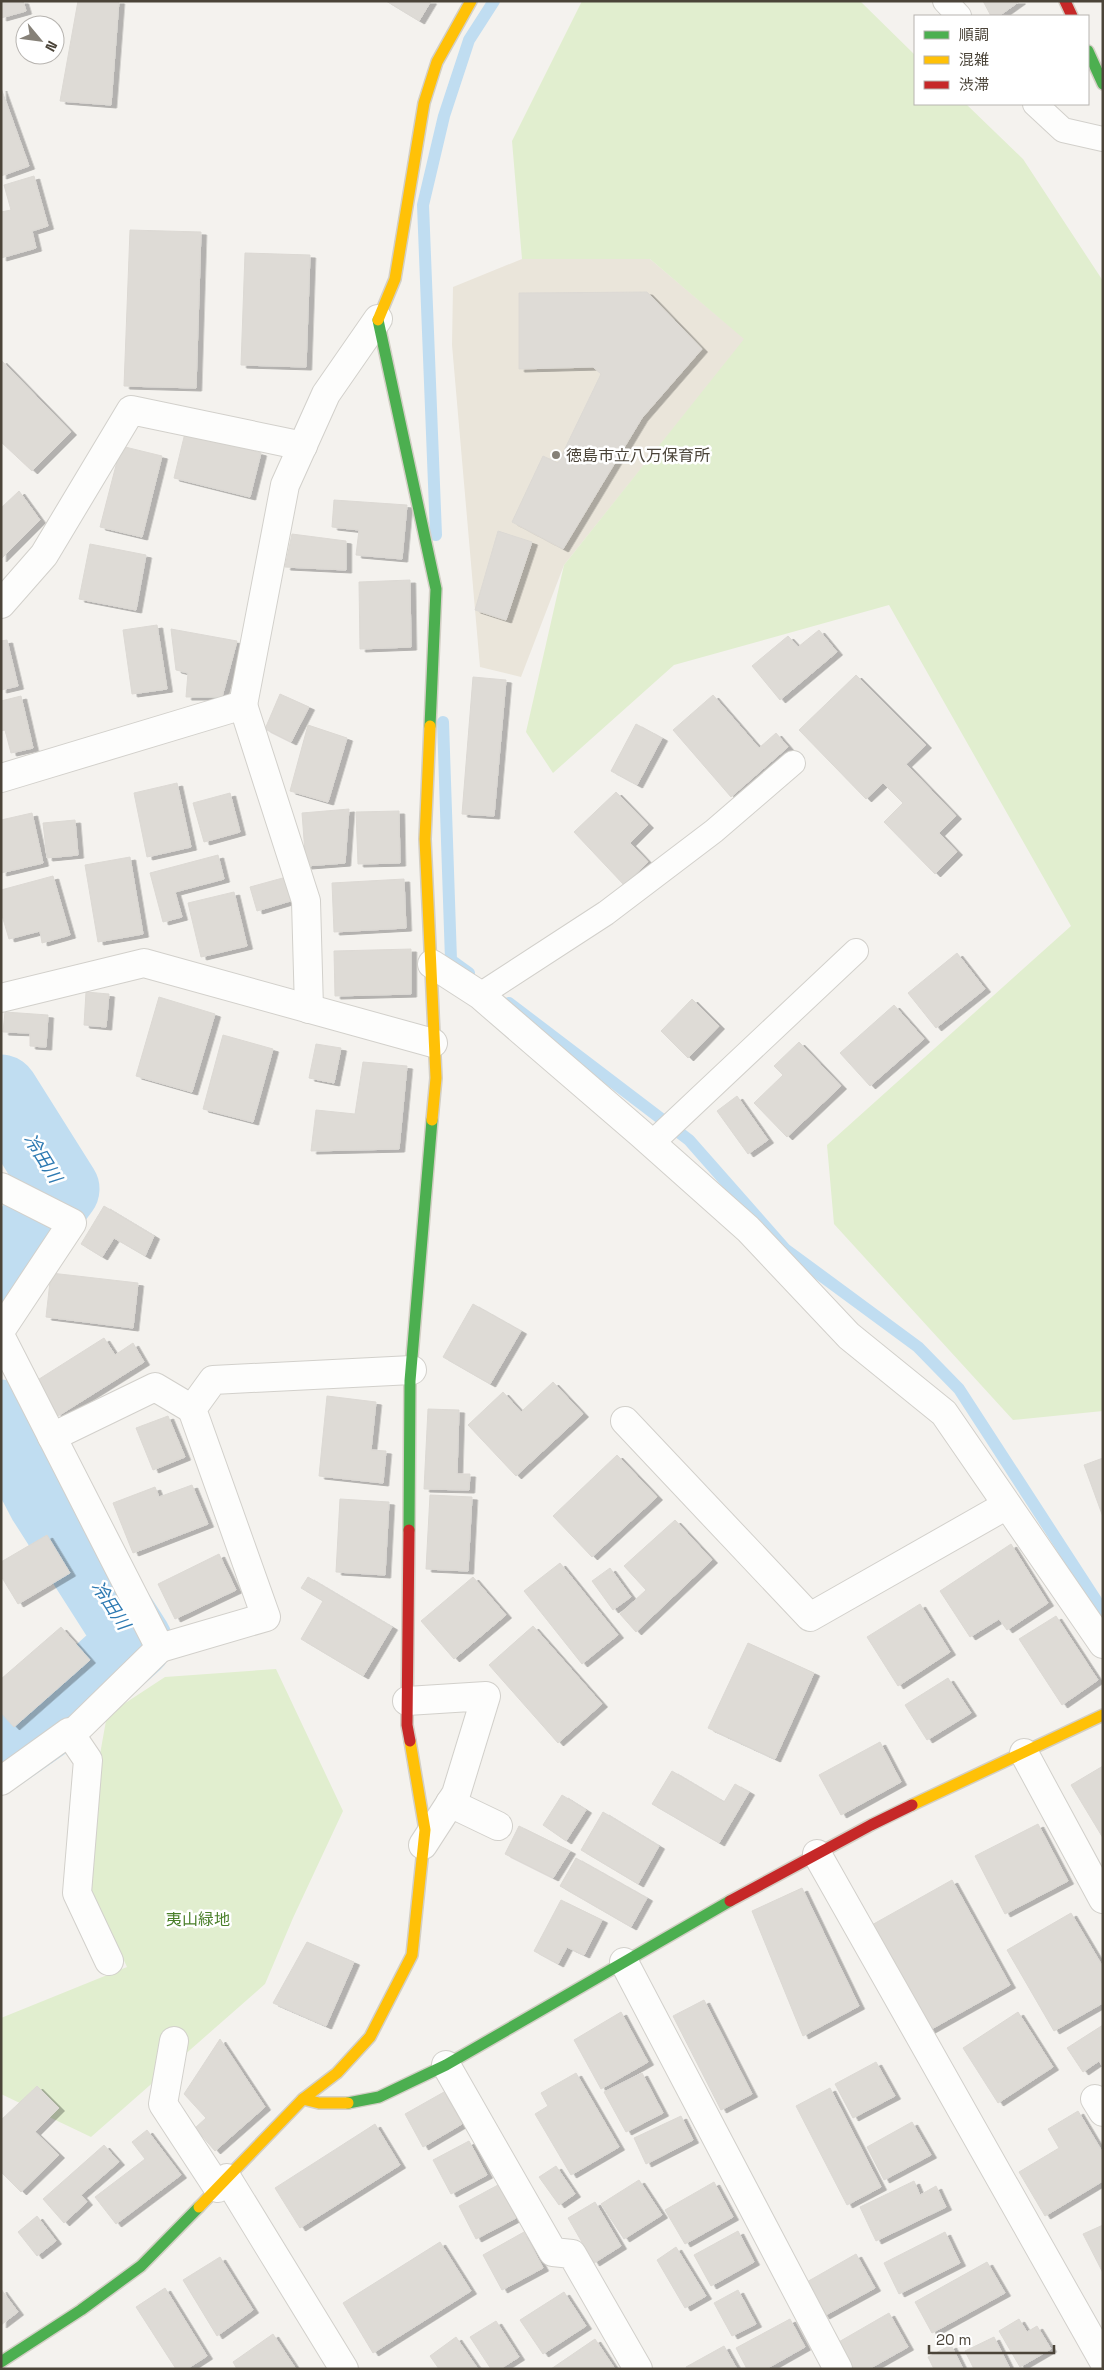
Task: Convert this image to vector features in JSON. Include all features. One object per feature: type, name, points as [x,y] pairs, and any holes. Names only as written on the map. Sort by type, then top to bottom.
[{"type":"main road","points":[[1,2362],[81,2310],[141,2266],[303,2100],[337,2073],[370,2037],[412,1955],[425,1830],[407,1725],[407,1701],[412,1370],[436,1078],[425,839],[436,589],[378,319],[395,279],[424,103],[437,62],[471,1]]},
{"type":"main road","points":[[1065,1],[1072,15]]},
{"type":"main road","points":[[1089,54],[1103,84]]},
{"type":"main road","points":[[303,2100],[319,2103],[354,2103],[379,2097],[446,2066],[624,1962],[871,1825],[1103,1715]]},
{"type":"street","points":[[309,1009],[306,901],[243,705],[285,485],[326,394],[378,319]]},
{"type":"street","points":[[1,604],[44,555],[131,410],[303,446]]},
{"type":"street","points":[[1,778],[243,705]]},
{"type":"street","points":[[1,998],[144,963],[433,1043]]},
{"type":"street","points":[[432,964],[480,994],[652,1144],[748,1229],[849,1336],[944,1413],[1103,1644]]},
{"type":"street","points":[[1,1187],[72,1222],[1,1330]]},
{"type":"street","points":[[1,1337],[160,1648]]},
{"type":"street","points":[[192,1410],[213,1380],[412,1370]]},
{"type":"street","points":[[52,1437],[155,1387],[192,1410],[266,1617],[160,1648],[72,1735]]},
{"type":"street","points":[[625,1421],[810,1617],[1007,1505]]},
{"type":"street","points":[[407,1701],[486,1696],[456,1794],[423,1845]]},
{"type":"street","points":[[1,1782],[69,1732],[88,1760],[77,1893],[110,1961]]},
{"type":"street","points":[[1024,1752],[1103,1899]]},
{"type":"street","points":[[450,1803],[498,1826]]},
{"type":"street","points":[[817,1854],[1103,2360]]},
{"type":"street","points":[[624,1962],[838,2369]]},
{"type":"street","points":[[174,2041],[163,2104],[222,2183],[344,2369]]},
{"type":"street","points":[[446,2066],[553,2252],[572,2254],[638,2369]]},
{"type":"lane","points":[[945,1],[958,15]]},
{"type":"lane","points":[[1036,105],[1063,130],[1103,139]]},
{"type":"lane","points":[[480,994],[606,914],[714,831],[793,763]]},
{"type":"lane","points":[[652,1144],[856,951]]},
{"type":"shaded area","name":"徳島市立八万保育所","points":[[522,259],[650,259],[745,339],[564,565],[521,677],[480,667],[452,345],[453,287]]},
{"type":"green space","points":[[582,1],[860,1],[914,54],[914,105],[967,105],[1023,159],[1103,281],[1103,1411],[1013,1420],[834,1224],[827,1145],[1071,926],[889,605],[674,665],[553,773],[526,732],[564,565],[744,339],[650,259],[522,259],[512,141]]},
{"type":"green space","name":"夷山緑地","points":[[276,1669],[343,1811],[293,1918],[265,1984],[91,2137],[1,2094],[1,2018],[127,1967],[91,1889],[99,1760],[107,1715],[165,1677]]},
{"type":"building","points":[[1,1],[23,1],[26,11],[1,18]]},
{"type":"building","points":[[78,1],[119,1],[111,105],[60,101]]},
{"type":"building","points":[[386,1],[431,1],[419,21]]},
{"type":"building","points":[[983,1],[1020,1],[1000,15],[990,15]]},
{"type":"building","points":[[1,88],[29,166],[1,176]]},
{"type":"building","points":[[34,176],[48,226],[32,231],[36,248],[1,258],[1,212],[11,210],[4,185]]},
{"type":"building","points":[[130,230],[201,232],[196,388],[124,386]]},
{"type":"building","points":[[245,253],[310,255],[306,367],[241,365]]},
{"type":"building","points":[[647,292],[702,349],[642,418],[563,549],[512,522],[543,456],[558,463],[601,374],[593,367],[519,369],[519,293]]},
{"type":"building","points":[[1,360],[71,432],[32,471],[1,442]]},
{"type":"building","points":[[185,433],[261,453],[250,497],[174,478]]},
{"type":"building","points":[[121,446],[162,456],[142,537],[100,527]]},
{"type":"building","points":[[19,491],[40,520],[1,559],[1,508]]},
{"type":"building","points":[[334,500],[407,505],[402,559],[356,555],[359,530],[332,527]]},
{"type":"building","points":[[498,531],[532,542],[506,620],[475,610]]},
{"type":"building","points":[[292,534],[346,541],[346,570],[285,567]]},
{"type":"building","points":[[90,544],[146,555],[136,610],[79,599]]},
{"type":"building","points":[[410,580],[411,647],[360,649],[359,582]]},
{"type":"building","points":[[157,625],[167,689],[132,694],[123,630]]},
{"type":"building","points":[[171,629],[237,641],[222,697],[186,697],[188,673],[176,670]]},
{"type":"building","points":[[819,630],[837,652],[780,700],[752,666],[788,636],[798,647]]},
{"type":"building","points":[[7,640],[18,686],[1,690],[1,641]]},
{"type":"building","points":[[856,675],[926,745],[906,764],[956,816],[939,833],[957,852],[935,874],[884,822],[903,803],[883,783],[866,799],[799,730]]},
{"type":"building","points":[[473,677],[506,680],[494,816],[462,814]]},
{"type":"building","points":[[280,694],[309,707],[291,742],[265,729]]},
{"type":"building","points":[[713,695],[759,748],[776,733],[788,747],[731,797],[673,730]]},
{"type":"building","points":[[21,696],[33,748],[11,753],[5,730],[1,731],[1,701]]},
{"type":"building","points":[[636,724],[662,738],[637,785],[611,771]]},
{"type":"building","points":[[308,725],[347,738],[328,802],[290,791]]},
{"type":"building","points":[[177,783],[191,847],[147,857],[134,793]]},
{"type":"building","points":[[616,792],[648,825],[630,843],[648,862],[624,885],[574,832]]},
{"type":"building","points":[[230,793],[240,832],[204,842],[193,803]]},
{"type":"building","points":[[349,809],[345,863],[306,866],[302,813]]},
{"type":"building","points":[[399,811],[400,863],[358,864],[356,812]]},
{"type":"building","points":[[32,813],[43,863],[1,873],[1,820]]},
{"type":"building","points":[[75,820],[78,855],[47,858],[43,823]]},
{"type":"building","points":[[218,855],[224,879],[175,892],[182,917],[163,922],[150,873]]},
{"type":"building","points":[[130,857],[143,934],[98,942],[85,865]]},
{"type":"building","points":[[53,876],[70,935],[42,943],[40,931],[9,939],[1,912],[1,890]]},
{"type":"building","points":[[290,876],[297,899],[257,911],[250,887]]},
{"type":"building","points":[[404,879],[406,928],[334,932],[332,883]]},
{"type":"building","points":[[234,892],[247,946],[201,957],[188,903]]},
{"type":"building","points":[[411,949],[411,994],[335,996],[334,951]]},
{"type":"building","points":[[957,953],[985,989],[936,1028],[908,993]]},
{"type":"building","points":[[86,992],[109,994],[106,1027],[84,1025]]},
{"type":"building","points":[[159,997],[215,1014],[192,1092],[136,1076]]},
{"type":"building","points":[[692,999],[719,1026],[688,1058],[661,1031]]},
{"type":"building","points":[[894,1005],[924,1039],[870,1086],[840,1053]]},
{"type":"building","points":[[5,1012],[48,1015],[46,1047],[30,1046],[30,1033],[3,1032]]},
{"type":"building","points":[[223,1035],[273,1049],[253,1122],[203,1109]]},
{"type":"building","points":[[799,1042],[841,1086],[787,1137],[754,1103],[783,1075],[774,1066]]},
{"type":"building","points":[[316,1044],[341,1048],[334,1083],[309,1078]]},
{"type":"building","points":[[363,1062],[407,1066],[399,1149],[311,1151],[316,1110],[355,1114]]},
{"type":"building","points":[[737,1096],[768,1140],[748,1154],[717,1111]]},
{"type":"building","points":[[104,1206],[154,1236],[145,1256],[114,1238],[102,1257],[81,1244]]},
{"type":"building","points":[[51,1273],[138,1283],[133,1328],[46,1317]]},
{"type":"building","points":[[473,1304],[521,1331],[490,1384],[443,1357]]},
{"type":"building","points":[[104,1338],[115,1355],[133,1343],[144,1362],[58,1416],[36,1381]]},
{"type":"building","points":[[553,1382],[583,1414],[516,1476],[468,1425],[503,1392],[521,1412]]},
{"type":"building","points":[[327,1396],[376,1402],[371,1450],[386,1451],[383,1483],[319,1476]]},
{"type":"building","points":[[428,1409],[459,1410],[457,1474],[470,1474],[469,1490],[424,1489]]},
{"type":"building","points":[[168,1416],[185,1457],[153,1470],[136,1428]]},
{"type":"building","points":[[617,1455],[657,1497],[592,1557],[553,1516]]},
{"type":"building","points":[[1103,1458],[1103,1517],[1084,1465]]},
{"type":"building","points":[[192,1485],[208,1524],[133,1553],[113,1503],[155,1487],[159,1497]]},
{"type":"building","points":[[430,1495],[472,1497],[468,1571],[426,1569]]},
{"type":"building","points":[[340,1499],[389,1502],[385,1575],[336,1572]]},
{"type":"building","points":[[675,1520],[712,1560],[636,1632],[620,1614],[646,1590],[624,1566]]},
{"type":"building","points":[[47,1535],[70,1573],[18,1604],[1,1576],[1,1562]]},
{"type":"building","points":[[1011,1544],[1048,1603],[1007,1630],[999,1619],[970,1637],[940,1591]]},
{"type":"building","points":[[219,1554],[236,1590],[175,1619],[158,1584]]},
{"type":"building","points":[[560,1563],[618,1635],[582,1664],[524,1591]]},
{"type":"building","points":[[610,1568],[631,1597],[613,1610],[592,1581]]},
{"type":"building","points":[[308,1577],[392,1627],[363,1676],[301,1639],[323,1601],[301,1588]]},
{"type":"building","points":[[473,1577],[506,1615],[454,1659],[421,1621]]},
{"type":"building","points":[[920,1604],[950,1652],[898,1686],[867,1637]]},
{"type":"building","points":[[1056,1616],[1098,1680],[1062,1705],[1019,1639]]},
{"type":"building","points":[[533,1626],[602,1704],[558,1743],[489,1665]]},
{"type":"building","points":[[61,1627],[90,1660],[14,1727],[1,1713],[1,1679]]},
{"type":"building","points":[[748,1643],[814,1673],[775,1759],[708,1728]]},
{"type":"building","points":[[948,1678],[971,1713],[927,1740],[905,1705]]},
{"type":"building","points":[[880,1742],[901,1782],[841,1815],[819,1775]]},
{"type":"building","points":[[1103,1766],[1103,1838],[1071,1785]]},
{"type":"building","points":[[672,1771],[724,1802],[735,1784],[749,1792],[719,1843],[652,1804]]},
{"type":"building","points":[[562,1795],[586,1810],[566,1841],[543,1825]]},
{"type":"building","points":[[603,1812],[659,1846],[638,1884],[581,1850]]},
{"type":"building","points":[[1038,1824],[1068,1881],[1005,1914],[975,1856]]},
{"type":"building","points":[[519,1826],[570,1851],[553,1878],[505,1854]]},
{"type":"building","points":[[576,1858],[647,1898],[631,1927],[560,1886]]},
{"type":"building","points":[[952,1880],[1010,1985],[928,2031],[870,1926]]},
{"type":"building","points":[[802,1888],[859,2006],[803,2036],[752,1911]]},
{"type":"building","points":[[561,1900],[602,1920],[584,1955],[567,1947],[558,1964],[534,1951]]},
{"type":"building","points":[[1071,1913],[1103,1967],[1103,2003],[1054,2031],[1007,1950]]},
{"type":"building","points":[[307,1942],[354,1962],[326,2026],[273,2003]]},
{"type":"building","points":[[704,2000],[752,2094],[721,2110],[673,2016]]},
{"type":"building","points":[[621,2012],[648,2062],[601,2089],[574,2040]]},
{"type":"building","points":[[1018,2012],[1053,2067],[998,2103],[963,2048]]},
{"type":"building","points":[[1103,2025],[1103,2067],[1099,2061],[1083,2072],[1067,2048]]},
{"type":"building","points":[[220,2039],[265,2107],[215,2151],[195,2128],[206,2118],[184,2094]]},
{"type":"building","points":[[876,2062],[895,2096],[853,2118],[835,2084]]},
{"type":"building","points":[[576,2073],[619,2147],[571,2175],[535,2114],[548,2106],[541,2093]]},
{"type":"building","points":[[642,2073],[663,2113],[626,2132],[604,2092]]},
{"type":"building","points":[[37,2086],[59,2108],[35,2132],[59,2155],[21,2192],[1,2172],[1,2120]]},
{"type":"building","points":[[830,2088],[881,2187],[847,2205],[796,2106]]},
{"type":"building","points":[[444,2092],[462,2124],[423,2147],[405,2114]]},
{"type":"building","points":[[1078,2111],[1103,2153],[1103,2181],[1045,2216],[1019,2172],[1059,2148],[1048,2129]]},
{"type":"building","points":[[681,2116],[693,2140],[646,2164],[634,2138]]},
{"type":"building","points":[[912,2122],[931,2155],[884,2180],[867,2147]]},
{"type":"building","points":[[375,2124],[400,2165],[300,2228],[275,2188]]},
{"type":"building","points":[[147,2130],[181,2175],[116,2224],[95,2197],[145,2159],[132,2142]]},
{"type":"building","points":[[469,2141],[487,2175],[451,2194],[433,2160]]},
{"type":"building","points":[[104,2145],[119,2162],[81,2195],[87,2202],[64,2223],[43,2199]]},
{"type":"building","points":[[556,2166],[575,2194],[559,2205],[539,2177]]},
{"type":"building","points":[[639,2180],[662,2215],[624,2239],[601,2204]]},
{"type":"building","points":[[914,2181],[920,2195],[936,2186],[946,2207],[876,2241],[860,2207]]},
{"type":"building","points":[[714,2182],[733,2217],[685,2244],[665,2210]]},
{"type":"building","points":[[498,2185],[516,2218],[476,2239],[459,2206]]},
{"type":"building","points":[[595,2202],[621,2246],[594,2263],[568,2218]]},
{"type":"building","points":[[37,2216],[56,2241],[37,2256],[18,2232]]},
{"type":"building","points":[[1103,2225],[1103,2273],[1083,2234]]},
{"type":"building","points":[[738,2231],[754,2262],[711,2286],[694,2255]]},
{"type":"building","points":[[524,2232],[543,2268],[502,2290],[483,2255]]},
{"type":"building","points":[[945,2232],[960,2263],[899,2294],[884,2263]]},
{"type":"building","points":[[440,2242],[471,2291],[373,2353],[343,2303]]},
{"type":"building","points":[[676,2247],[706,2296],[685,2308],[657,2260]]},
{"type":"building","points":[[856,2254],[875,2288],[824,2316],[805,2283]]},
{"type":"building","points":[[220,2257],[253,2310],[217,2336],[183,2280]]},
{"type":"building","points":[[987,2262],[1005,2293],[932,2333],[915,2302]]},
{"type":"building","points":[[165,2288],[207,2356],[187,2369],[176,2369],[136,2307]]},
{"type":"building","points":[[1,2289],[18,2312],[1,2325]]},
{"type":"building","points":[[738,2290],[756,2324],[732,2336],[714,2303]]},
{"type":"building","points":[[564,2292],[586,2326],[543,2354],[520,2320]]},
{"type":"building","points":[[889,2313],[908,2347],[869,2369],[852,2369],[837,2343]]},
{"type":"building","points":[[790,2319],[805,2347],[766,2369],[747,2369],[736,2348]]},
{"type":"building","points":[[1019,2319],[1027,2332],[1037,2326],[1051,2349],[1020,2367],[999,2331]]},
{"type":"building","points":[[496,2321],[519,2357],[500,2369],[491,2369],[470,2337]]},
{"type":"building","points":[[273,2334],[296,2369],[237,2369],[233,2362]]},
{"type":"building","points":[[456,2337],[478,2369],[439,2369],[430,2356]]},
{"type":"building","points":[[994,2337],[1010,2369],[974,2369],[965,2351]]},
{"type":"building","points":[[595,2339],[615,2369],[551,2369]]},
{"type":"building","points":[[951,2345],[963,2369],[934,2369],[928,2357]]},
{"type":"building","points":[[724,2346],[737,2369],[687,2369],[686,2367]]},
{"type":"waterway","points":[[436,535],[423,205],[444,116],[469,40],[494,1]]},
{"type":"waterway","points":[[443,722],[451,960],[469,973]]},
{"type":"waterway","points":[[509,1003],[689,1140],[785,1249],[918,1347],[959,1389],[1103,1611]]},
{"type":"waterway","name":"冷田川","points":[[1,1092],[62,1189],[1,1271]]},
{"type":"waterway","name":"冷田川","points":[[1,1417],[45,1501],[135,1642],[51,1718],[1,1753]]},
{"type":"traffic: fast","points":[[1089,53],[1103,84]]},
{"type":"traffic: fast","points":[[378,320],[436,589],[430,726]]},
{"type":"traffic: fast","points":[[409,1530],[410,1381],[432,1120]]},
{"type":"traffic: fast","points":[[348,2103],[379,2097],[446,2065],[730,1901]]},
{"type":"traffic: fast","points":[[1,2362],[81,2310],[141,2266],[199,2207]]},
{"type":"traffic: slow","points":[[378,320],[395,279],[424,103],[437,62],[471,1]]},
{"type":"traffic: slow","points":[[430,726],[425,839],[436,1078],[432,1120]]},
{"type":"traffic: slow","points":[[912,1805],[1103,1715]]},
{"type":"traffic: slow","points":[[303,2099],[337,2073],[370,2037],[412,1955],[425,1830],[410,1741]]},
{"type":"traffic: slow","points":[[199,2207],[303,2099],[319,2103],[348,2103]]},
{"type":"traffic: jam","points":[[1065,1],[1072,15]]},
{"type":"traffic: jam","points":[[409,1530],[407,1725],[410,1741]]},
{"type":"traffic: jam","points":[[730,1901],[912,1805]]},
{"type":"place","name":"徳島市立八万保育所","points":[[556,455]]}]
